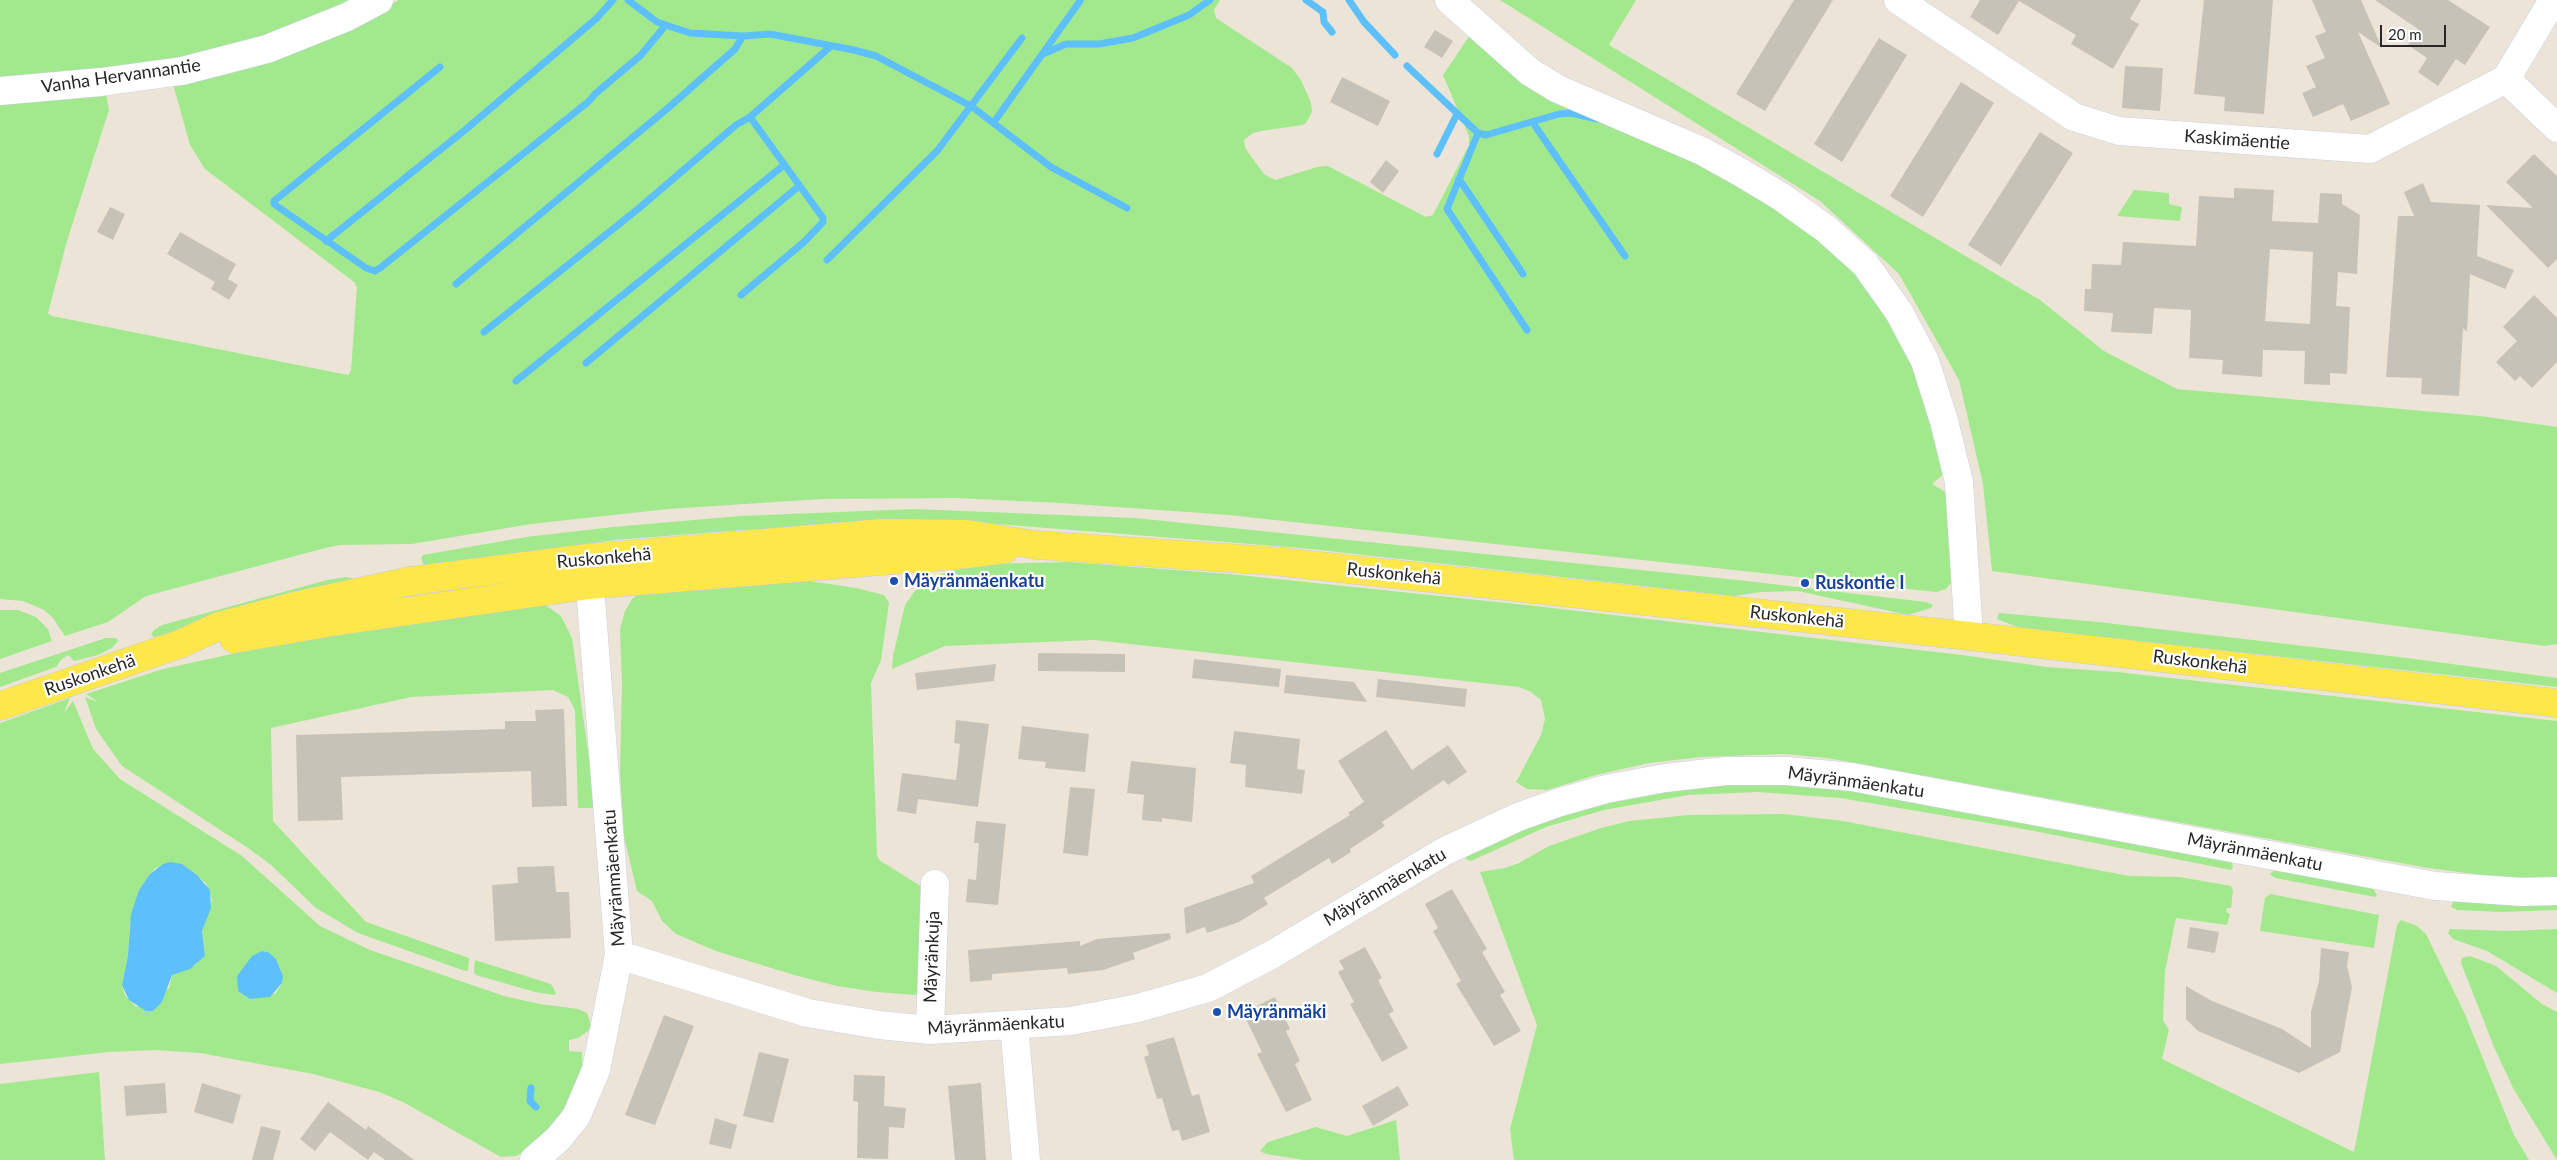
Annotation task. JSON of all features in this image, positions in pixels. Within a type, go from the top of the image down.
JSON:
[{"type":"main road","name":"Ruskonkehä","points":[[0,706],[180,644],[219,626],[295,606],[410,581],[588,558],[883,533],[967,534],[1036,544],[1273,561],[1970,636],[2557,702]]},
{"type":"main road","name":"Ruskonkehä","points":[[180,644],[233,639],[332,622],[589,585],[967,554],[1036,544]]},
{"type":"street","name":"Vanha Hervannantie","points":[[0,91],[101,82],[182,71],[267,49],[347,17],[379,0]]},
{"type":"street","points":[[1449,0],[1530,72],[1558,88],[1702,151],[1740,172],[1780,196],[1826,228],[1865,264],[1899,312],[1925,361],[1944,421],[1959,482],[1970,636]]},
{"type":"street","name":"Kaskimäentie","points":[[1898,0],[2074,117],[2118,131],[2370,149],[2506,79]]},
{"type":"street","points":[[2553,0],[2506,79],[2557,128]]},
{"type":"street","name":"Mäyränmäenkatu","points":[[588,558],[619,955],[808,1014],[930,1030],[1071,1021],[1138,1008],[1208,988],[1273,954],[1445,851],[1518,817],[1557,802],[1606,790],[1665,778],[1726,771],[1787,771],[1852,777],[2435,886],[2522,892],[2557,891]]},
{"type":"street","name":"Mäyränkuja","points":[[930,1030],[935,884]]},
{"type":"street","points":[[534,1160],[558,1139],[576,1117],[596,1070],[619,955]]},
{"type":"street","points":[[1014,1025],[1026,1160]]},
{"type":"green space","points":[[0,0],[353,0],[286,31],[196,57],[0,80]]},
{"type":"green space","points":[[399,0],[1220,0],[1214,10],[1216,18],[1292,68],[1301,80],[1311,103],[1312,112],[1306,123],[1253,133],[1244,140],[1245,148],[1264,174],[1275,180],[1317,167],[1328,166],[1426,217],[1433,215],[1469,145],[1469,136],[1443,75],[1472,32],[1775,206],[1842,255],[1875,295],[1915,368],[1945,473],[1932,484],[1947,493],[1955,578],[1946,589],[1936,592],[1229,515],[957,498],[822,499],[668,509],[531,524],[412,544],[340,545],[146,596],[108,622],[65,636],[53,618],[44,610],[23,601],[0,599],[0,104],[106,94],[109,110],[67,241],[48,313],[52,316],[348,375],[351,371],[357,287],[354,282],[205,169],[190,145],[173,84],[362,21]]},
{"type":"green space","points":[[1500,0],[1636,0],[1609,45],[2040,300],[2104,351],[2177,389],[2480,416],[2557,427],[2557,644],[2545,646],[1992,571],[1983,484],[1959,380],[1899,274],[1820,201]]},
{"type":"green space","points":[[2134,190],[2169,193],[2169,204],[2182,207],[2180,221],[2117,216]]},
{"type":"green space","points":[[914,509],[1135,518],[1738,580],[1926,602],[1933,605],[1931,608],[1908,615],[1798,591],[1761,592],[1734,596],[1301,548],[983,523],[914,523],[742,530],[615,540],[424,566],[421,558],[423,555],[526,537],[613,527],[740,516]]},
{"type":"green space","points":[[1068,562],[1229,574],[1526,605],[1962,655],[2047,667],[2117,672],[2557,721],[2557,877],[2498,877],[2428,868],[1827,758],[1785,754],[1701,757],[1649,763],[1596,775],[1547,790],[1527,789],[1516,782],[1541,735],[1545,719],[1541,700],[1531,692],[1519,687],[1094,640],[945,646],[892,669],[893,656],[905,605],[914,592],[931,578],[947,572],[985,564]]},
{"type":"green space","points":[[346,577],[361,580],[173,633],[154,637],[151,635],[154,630],[162,625],[327,580]]},
{"type":"green space","points":[[803,580],[856,588],[884,595],[889,603],[881,660],[871,683],[877,855],[879,860],[922,887],[918,995],[876,992],[837,986],[716,951],[676,934],[662,921],[652,901],[637,891],[624,837],[620,772],[622,684],[620,629],[625,611],[632,599],[642,591]]},
{"type":"green space","points":[[544,604],[561,616],[572,638],[596,808],[578,808],[575,710],[568,697],[553,690],[411,697],[271,728],[273,821],[366,922],[469,958],[468,970],[465,971],[358,933],[316,908],[271,865],[248,848],[122,766],[96,729],[85,697],[98,702],[86,694],[163,669],[318,635]]},
{"type":"green space","points":[[0,610],[18,610],[36,617],[48,629],[52,641],[0,659]]},
{"type":"green space","points":[[1999,613],[2098,622],[2407,658],[2557,678],[2557,687],[2020,628],[1997,619]]},
{"type":"green space","points":[[106,638],[116,638],[118,641],[112,648],[98,655],[74,661],[68,655],[56,667],[0,687],[0,673]]},
{"type":"green space","points":[[70,698],[64,713],[73,701],[93,749],[120,779],[242,856],[320,926],[370,950],[504,996],[540,1004],[578,1009],[587,1013],[591,1025],[588,1031],[578,1038],[569,1040],[569,1051],[582,1052],[582,1073],[563,1112],[549,1129],[524,1152],[516,1156],[501,1157],[403,1102],[379,1092],[313,1074],[200,1053],[155,1050],[109,1052],[0,1064],[0,723]],"holes":[[[182,864],[206,883],[212,900],[202,931],[205,955],[194,966],[172,975],[169,988],[136,1007],[125,995],[122,985],[128,955],[130,924],[139,890],[155,868]],[[265,951],[276,959],[281,971],[282,983],[275,994],[239,973]]]},
{"type":"green space","points":[[1727,782],[1835,786],[2231,860],[2233,867],[2231,870],[2029,830],[1840,798],[1758,792],[1688,795],[1604,810],[1546,827],[1471,861],[1466,859],[1466,856],[1496,838],[1600,801]]},
{"type":"green space","points":[[1784,814],[1843,821],[2129,876],[2180,877],[2231,886],[2233,890],[2231,908],[2227,908],[2226,912],[2230,914],[2227,925],[2176,918],[2165,971],[2163,1020],[2169,1030],[2162,1059],[2354,1152],[2397,925],[2401,920],[2417,926],[2426,934],[2464,1012],[2514,1135],[2529,1160],[1514,1160],[1510,1129],[1537,1025],[1480,872],[1505,868],[1519,863],[1549,846],[1601,828],[1629,821],[1689,815]]},
{"type":"green space","points":[[2276,869],[2371,886],[2377,895],[2375,897],[2275,878],[2270,874]]},
{"type":"green space","points":[[2270,894],[2379,915],[2374,948],[2260,931],[2265,898]]},
{"type":"green space","points":[[2453,902],[2557,903],[2557,910],[2501,912],[2457,910],[2451,907]]},
{"type":"green space","points":[[2450,929],[2510,931],[2557,929],[2557,993],[2487,951],[2453,939],[2448,933]]},
{"type":"green space","points":[[2470,956],[2496,966],[2542,1004],[2557,1012],[2557,1160],[2513,1088],[2494,1047],[2461,963],[2462,958]]},
{"type":"green space","points":[[475,960],[551,984],[556,993],[554,995],[535,992],[476,975],[474,972]]},
{"type":"green space","points":[[99,1072],[105,1160],[0,1160],[0,1084]]},
{"type":"green space","points":[[1396,1120],[1400,1160],[1304,1160],[1266,1154],[1260,1151],[1268,1142],[1316,1127],[1347,1136]]},
{"type":"water","points":[[170,862],[182,864],[197,875],[210,890],[211,908],[202,931],[205,956],[190,969],[172,975],[162,1002],[153,1011],[146,1011],[129,1000],[122,985],[128,955],[131,914],[139,890],[150,874],[163,864]]},
{"type":"water","points":[[262,951],[268,952],[276,959],[283,976],[282,983],[270,997],[250,999],[238,991],[237,976],[252,956]]},
{"type":"building","points":[[1794,0],[1833,0],[1765,111],[1736,94]]},
{"type":"building","points":[[1980,0],[2141,0],[2130,19],[2139,24],[2113,69],[2071,44],[2076,35],[2019,1],[1998,35],[1970,17]]},
{"type":"building","points":[[2204,0],[2273,0],[2264,114],[2224,111],[2225,97],[2194,94]]},
{"type":"building","points":[[2312,0],[2361,0],[2382,48],[2358,32],[2390,104],[2351,121],[2343,104],[2313,117],[2302,93],[2316,87],[2306,66],[2325,58],[2315,36],[2326,32]]},
{"type":"building","points":[[2375,0],[2448,0],[2490,27],[2465,65],[2456,59],[2438,86],[2418,72],[2427,58],[2408,45],[2418,29]]},
{"type":"building","points":[[1435,30],[1453,41],[1442,58],[1424,47]]},
{"type":"building","points":[[1879,38],[1907,55],[1842,162],[1814,144]]},
{"type":"building","points":[[2125,66],[2163,68],[2160,111],[2122,108]]},
{"type":"building","points":[[1342,77],[1390,101],[1378,126],[1330,102]]},
{"type":"building","points":[[1961,82],[1994,103],[1923,217],[1890,196]]},
{"type":"building","points":[[2040,132],[2073,153],[2001,266],[1968,245]]},
{"type":"building","points":[[2534,154],[2557,176],[2557,259],[2548,268],[2486,205],[2533,208],[2506,182]]},
{"type":"building","points":[[1386,160],[1399,171],[1383,193],[1370,182]]},
{"type":"building","points":[[2423,183],[2431,202],[2480,205],[2477,256],[2514,270],[2505,289],[2470,274],[2467,332],[2463,328],[2459,396],[2421,394],[2422,378],[2386,377],[2398,216],[2414,216],[2404,192]]},
{"type":"building","points":[[2234,188],[2274,190],[2272,221],[2318,223],[2320,193],[2342,194],[2342,204],[2360,215],[2357,274],[2338,272],[2336,306],[2350,307],[2347,374],[2330,373],[2330,385],[2304,384],[2305,351],[2263,350],[2262,377],[2222,374],[2223,360],[2189,358],[2191,310],[2154,308],[2152,334],[2111,332],[2113,313],[2084,311],[2085,289],[2091,289],[2092,264],[2121,265],[2123,242],[2196,246],[2199,196],[2234,198]],"holes":[[[2270,249],[2313,252],[2310,324],[2265,321]]]},
{"type":"building","points":[[110,207],[125,214],[113,240],[97,232]]},
{"type":"building","points":[[180,232],[236,264],[228,279],[238,285],[229,300],[211,289],[215,282],[167,254]]},
{"type":"building","points":[[2534,295],[2557,318],[2557,362],[2532,388],[2520,376],[2515,381],[2496,362],[2517,341],[2503,327]]},
{"type":"building","points":[[1038,653],[1125,654],[1125,672],[1038,671]]},
{"type":"building","points":[[1194,659],[1281,669],[1279,687],[1192,678]]},
{"type":"building","points":[[996,664],[994,681],[917,690],[915,673]]},
{"type":"building","points":[[1286,675],[1354,682],[1367,702],[1284,693]]},
{"type":"building","points":[[1378,679],[1467,689],[1465,707],[1376,697]]},
{"type":"building","points":[[564,709],[567,806],[532,807],[531,771],[341,777],[343,820],[298,821],[296,735],[505,729],[505,721],[536,721],[535,710]]},
{"type":"building","points":[[956,720],[989,724],[978,807],[918,799],[916,814],[897,811],[902,773],[956,780],[960,744],[954,743]]},
{"type":"building","points":[[1022,726],[1089,734],[1085,772],[1045,768],[1046,762],[1018,759]]},
{"type":"building","points":[[1386,730],[1412,770],[1448,745],[1467,772],[1448,785],[1444,780],[1382,822],[1385,826],[1350,849],[1351,852],[1332,864],[1329,858],[1264,898],[1268,904],[1239,922],[1207,933],[1205,927],[1186,934],[1184,908],[1254,883],[1251,876],[1350,815],[1348,813],[1364,802],[1338,761]]},
{"type":"building","points":[[1234,731],[1300,739],[1297,769],[1305,770],[1302,794],[1245,787],[1246,765],[1230,763]]},
{"type":"building","points":[[1131,761],[1196,768],[1192,822],[1162,818],[1162,822],[1142,820],[1144,795],[1127,793]]},
{"type":"building","points":[[1070,787],[1095,789],[1088,856],[1063,853]]},
{"type":"building","points":[[976,821],[1006,824],[998,905],[966,902],[968,879],[976,880],[979,843],[974,843]]},
{"type":"building","points":[[554,866],[556,892],[569,892],[571,938],[495,941],[492,885],[518,883],[517,867]]},
{"type":"building","points":[[1452,889],[1487,949],[1482,952],[1505,992],[1500,995],[1521,1031],[1494,1046],[1456,984],[1461,981],[1433,931],[1438,928],[1425,904]]},
{"type":"building","points":[[2190,927],[2219,932],[2215,953],[2187,948]]},
{"type":"building","points":[[1170,933],[1171,939],[1133,953],[1135,959],[1103,970],[1068,974],[1067,968],[992,974],[992,980],[970,982],[968,950],[1080,941],[1080,946],[1097,939]]},
{"type":"building","points":[[1365,947],[1382,978],[1378,980],[1394,1011],[1389,1014],[1408,1048],[1382,1062],[1350,1004],[1354,1002],[1338,972],[1344,969],[1339,961]]},
{"type":"building","points":[[2321,948],[2349,952],[2347,966],[2352,987],[2340,1052],[2299,1073],[2198,1031],[2186,1019],[2186,986],[2212,1001],[2282,1029],[2311,1048],[2311,1012],[2319,981]]},
{"type":"building","points":[[1275,997],[1290,1029],[1286,1031],[1300,1061],[1295,1064],[1312,1100],[1286,1112],[1257,1054],[1262,1052],[1243,1013]]},
{"type":"building","points":[[664,1015],[694,1026],[655,1125],[625,1115]]},
{"type":"building","points":[[1174,1037],[1192,1096],[1199,1094],[1210,1132],[1182,1141],[1179,1130],[1172,1131],[1162,1098],[1157,1099],[1144,1057],[1149,1055],[1146,1045]]},
{"type":"building","points":[[759,1052],[789,1059],[773,1123],[743,1116]]},
{"type":"building","points":[[854,1075],[885,1076],[884,1106],[906,1108],[904,1128],[889,1127],[888,1159],[857,1158],[858,1102],[853,1101]]},
{"type":"building","points":[[165,1083],[167,1113],[126,1116],[124,1086]]},
{"type":"building","points":[[202,1083],[241,1095],[233,1124],[194,1112]]},
{"type":"building","points":[[981,1083],[986,1160],[955,1160],[948,1086]]},
{"type":"building","points":[[1398,1086],[1409,1105],[1373,1126],[1362,1106]]},
{"type":"building","points":[[328,1102],[366,1130],[368,1126],[414,1160],[385,1160],[374,1152],[368,1160],[330,1132],[315,1151],[300,1139]]},
{"type":"building","points":[[715,1118],[737,1125],[731,1149],[709,1144]]},
{"type":"building","points":[[261,1126],[281,1131],[273,1160],[252,1160]]},
{"type":"waterway","points":[[326,241],[465,130],[597,18],[613,0]]},
{"type":"waterway","points":[[628,0],[657,22],[690,33],[743,36],[770,34],[876,56],[971,106],[1051,167],[1127,208]]},
{"type":"waterway","points":[[1043,54],[1066,44],[1099,44],[1133,38],[1189,15],[1210,0]]},
{"type":"waterway","points":[[1306,0],[1323,12],[1324,22],[1332,32]]},
{"type":"waterway","points":[[1349,0],[1364,22],[1395,55]]},
{"type":"waterway","points":[[994,122],[1080,1]]},
{"type":"waterway","points":[[440,67],[274,201],[274,204],[366,268],[375,271],[588,102],[641,55],[665,26]]},
{"type":"waterway","points":[[456,284],[668,108],[735,49],[743,36]]},
{"type":"waterway","points":[[827,260],[937,151],[1022,38]]},
{"type":"waterway","points":[[741,295],[804,242],[823,222],[823,218],[750,117],[830,47]]},
{"type":"waterway","points":[[1407,66],[1478,133],[1447,209],[1527,330]]},
{"type":"waterway","points":[[1478,133],[1486,135],[1559,114],[1571,113],[1597,119]]},
{"type":"waterway","points":[[1437,154],[1457,114]]},
{"type":"waterway","points":[[484,332],[638,209],[736,125],[750,117]]},
{"type":"waterway","points":[[1533,123],[1625,256]]},
{"type":"waterway","points":[[516,381],[784,165]]},
{"type":"waterway","points":[[1459,179],[1523,274]]},
{"type":"waterway","points":[[586,363],[799,186]]},
{"type":"waterway","points":[[531,1088],[530,1101],[536,1107]]},
{"type":"place","name":"Mäyränmäenkatu","points":[[894,581]]},
{"type":"place","name":"Ruskontie I","points":[[1805,583]]},
{"type":"place","name":"Mäyränmäki","points":[[1217,1012]]}]
